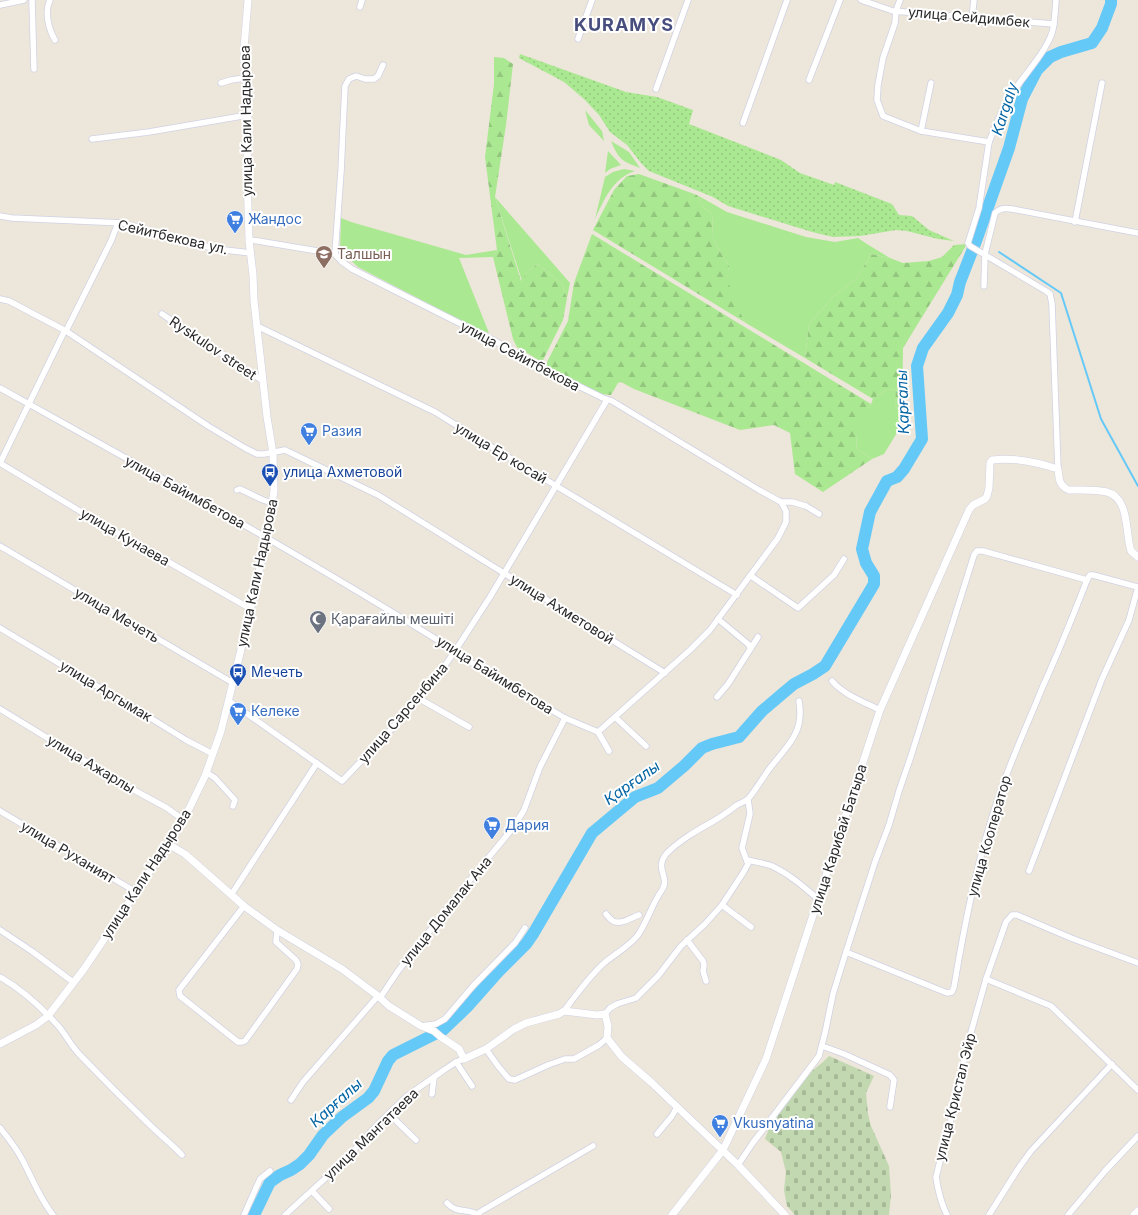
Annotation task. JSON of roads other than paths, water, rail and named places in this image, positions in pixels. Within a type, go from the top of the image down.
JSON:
[{"type":"street","points":[[0,5],[10,1],[24,0]]},
{"type":"street","points":[[32,0],[34,69]]},
{"type":"street","points":[[50,0],[48,5],[48,21],[50,30],[55,40]]},
{"type":"street","name":"улица Кали Надырова","points":[[0,1044],[36,1025],[48,1016],[74,982],[136,892],[189,809],[206,772],[221,731],[251,609],[274,490],[273,453],[263,382],[249,240],[247,176],[248,115],[244,48],[248,0]]},
{"type":"street","points":[[360,7],[362,0]]},
{"type":"street","points":[[578,39],[592,0]]},
{"type":"street","points":[[656,89],[688,0]]},
{"type":"street","points":[[743,123],[787,0]]},
{"type":"street","points":[[809,80],[840,0]]},
{"type":"street","name":"улица Сейдимбек","points":[[861,0],[896,12],[1054,24]]},
{"type":"street","points":[[900,0],[896,12],[895,23],[883,58],[877,100],[882,116],[921,131],[989,142]]},
{"type":"street","points":[[972,18],[974,0]]},
{"type":"street","points":[[1056,0],[1054,24],[1046,45],[1011,96],[994,128],[989,142],[979,208],[968,243],[970,246],[1050,294],[1052,304],[1059,481],[1062,486],[1069,490],[1102,491],[1108,492],[1115,496],[1123,507],[1131,552],[1138,557]]},
{"type":"street","points":[[249,240],[335,254],[341,171],[344,86],[349,79],[356,76],[365,79],[374,79],[378,76],[383,65]]},
{"type":"street","points":[[221,83],[246,78]]},
{"type":"street","points":[[921,131],[931,82]]},
{"type":"street","points":[[1075,222],[1102,83]]},
{"type":"street","points":[[92,139],[149,132],[248,115]]},
{"type":"street","points":[[984,286],[985,254],[995,213],[999,210],[1005,208],[1012,209],[1138,233]]},
{"type":"street","name":"Сейитбекова ул.","points":[[0,216],[12,218],[123,223],[216,249],[251,253]]},
{"type":"street","points":[[0,463],[111,241],[118,223]]},
{"type":"street","name":"улица Сейитбекова","points":[[335,254],[341,262],[352,270],[495,341],[542,368],[607,400],[612,401],[781,502]]},
{"type":"street","name":"улица Ахметовой","points":[[0,299],[9,301],[66,331],[208,426],[256,454],[273,453],[285,450],[378,495],[665,673]]},
{"type":"street","name":"Ryskulov street","points":[[162,314],[263,382]]},
{"type":"street","name":"улица Ер косай","points":[[258,326],[435,412],[737,595]]},
{"type":"street","name":"улица Байимбетова","points":[[0,388],[266,537],[381,604],[455,651],[460,656],[565,718],[598,732]]},
{"type":"street","name":"улица Сарсенбина","points":[[229,700],[342,781],[388,733],[455,651],[490,597],[607,400]]},
{"type":"street","name":"улица Карибай Батыра","points":[[672,1215],[723,1150],[766,1059],[880,710],[969,510],[973,505],[985,499],[987,496],[989,488],[990,463],[992,460],[1002,459],[1039,463],[1058,469]]},
{"type":"street","name":"улица Кунаева","points":[[0,463],[88,516],[251,609]]},
{"type":"street","points":[[237,490],[240,489],[272,503]]},
{"type":"street","points":[[609,752],[598,732],[665,673],[710,630],[778,538],[786,522],[786,511],[781,502],[792,502],[806,506],[819,514]]},
{"type":"street","name":"улица Мечеть","points":[[0,546],[233,683]]},
{"type":"street","points":[[738,1165],[752,1144],[819,1056],[833,994],[846,952],[875,862],[889,825],[974,555],[977,551],[983,551],[1087,580],[1093,575],[1138,588],[1129,620],[1102,679],[1029,871]]},
{"type":"street","points":[[750,576],[798,608],[834,575],[844,559]]},
{"type":"street","name":"улица Кооператор","points":[[846,952],[947,992],[952,992],[965,924],[980,862],[1000,792],[1087,580]]},
{"type":"street","points":[[718,619],[751,648]]},
{"type":"street","name":"улица Аргымак","points":[[0,628],[186,740],[212,754]]},
{"type":"street","points":[[717,697],[728,684],[758,638]]},
{"type":"street","points":[[832,681],[836,686],[852,697],[880,710]]},
{"type":"street","points":[[418,698],[469,727]]},
{"type":"street","points":[[564,1011],[588,980],[604,964],[637,937],[664,886],[665,881],[661,864],[667,854],[692,833],[748,799],[795,737],[800,719],[799,701]]},
{"type":"street","name":"улица Ажарлы","points":[[0,709],[121,783],[167,808],[182,819]]},
{"type":"street","name":"улица Домалак Ана","points":[[291,1100],[303,1082],[379,997],[465,886],[513,828],[524,810],[540,767],[565,718]]},
{"type":"street","points":[[614,718],[646,746]]},
{"type":"street","points":[[231,895],[317,763]]},
{"type":"street","points":[[206,772],[215,778],[235,800],[233,806]]},
{"type":"street","points":[[564,1011],[597,1015],[605,1014],[610,1008],[617,1004],[636,998],[658,976],[681,946],[705,924],[722,905],[748,864],[742,848],[750,814],[748,799]]},
{"type":"street","name":"улица Руханият","points":[[0,811],[136,892]]},
{"type":"street","points":[[168,844],[185,854],[244,906],[288,938],[313,951],[342,970],[389,1006],[421,1026],[434,1032],[459,1049],[464,1059]]},
{"type":"street","points":[[747,860],[771,866],[804,886],[818,899]]},
{"type":"street","points":[[722,905],[751,927]]},
{"type":"street","points":[[244,906],[179,990],[180,996],[238,1042],[245,1041],[297,969],[298,964],[296,960],[276,942],[277,930]]},
{"type":"street","points":[[606,914],[618,923],[631,918],[637,913],[645,921]]},
{"type":"street","name":"улица Кристал Эйр","points":[[947,1215],[937,1189],[936,1177],[966,1050],[986,979],[1006,922],[1012,915],[1017,915],[1071,938],[1138,963]]},
{"type":"street","points":[[421,1026],[436,1024],[445,1019],[473,986],[515,943],[525,928]]},
{"type":"street","points":[[0,930],[74,982]]},
{"type":"street","points":[[687,940],[703,961],[703,971],[706,981]]},
{"type":"street","points":[[0,977],[9,982],[48,1016],[79,1054],[182,1155]]},
{"type":"street","points":[[986,979],[1051,1006],[1138,1090]]},
{"type":"street","name":"улица Мангатаева","points":[[285,1215],[342,1163],[366,1136],[408,1096],[434,1076],[456,1062],[486,1049],[514,1029],[526,1023],[559,1014],[564,1011]]},
{"type":"street","points":[[605,1014],[608,1026],[607,1038],[622,1057],[723,1150],[785,1215]]},
{"type":"street","points":[[486,1049],[509,1079],[515,1080],[548,1065],[565,1059],[574,1059],[599,1045],[607,1038]]},
{"type":"street","points":[[822,1046],[844,1054],[890,1075],[894,1080],[890,1107]]},
{"type":"street","points":[[456,1062],[472,1086]]},
{"type":"street","points":[[990,1215],[1018,1169],[1031,1151],[1112,1064]]},
{"type":"street","points":[[432,1094],[434,1076]]},
{"type":"street","points":[[657,1134],[672,1116],[677,1107]]},
{"type":"street","points":[[389,1114],[416,1140]]},
{"type":"street","points":[[0,1128],[12,1142],[36,1189],[53,1215]]},
{"type":"street","points":[[1068,1215],[1105,1171],[1138,1136]]},
{"type":"street","points":[[447,1203],[455,1209],[461,1211],[473,1211],[478,1215],[480,1212],[593,1146]]},
{"type":"street","points":[[244,1215],[260,1179],[270,1171]]},
{"type":"street","points":[[312,1191],[329,1209]]},
{"type":"street","points":[[1134,1215],[1138,1211]]},
{"type":"waterway","name":"Қарғалы","points":[[254,1215],[270,1182],[300,1164],[309,1155],[323,1135],[342,1117],[368,1098],[374,1091],[388,1061],[393,1055],[443,1030],[467,1007],[498,972],[526,944],[592,833],[635,797],[658,788],[684,766],[702,748],[739,737],[762,711],[794,684],[825,666],[874,584],[874,576],[866,563],[862,549],[870,512],[887,481],[897,477],[904,469],[922,439],[917,366],[923,348],[948,313],[957,295],[960,282],[1009,148],[1022,99],[1037,70],[1050,57],[1061,52],[1092,43],[1102,28],[1111,4],[1111,0]]},
{"type":"waterway","points":[[999,252],[1061,293],[1101,419],[1138,486]]},
{"type":"place","name":"Жандос","points":[[235,234]]},
{"type":"place","name":"Талшын","points":[[324,269]]},
{"type":"place","name":"Разия","points":[[309,446]]},
{"type":"place","name":"улица Ахметовой","points":[[270,487]]},
{"type":"place","name":"Қарағайлы мешіті","points":[[318,634]]},
{"type":"place","name":"Мечеть","points":[[238,687]]},
{"type":"place","name":"Келеке","points":[[238,726]]},
{"type":"place","name":"Дария","points":[[492,840]]},
{"type":"place","name":"Vkusnyatina","points":[[720,1138]]},
{"type":"district","name":"KURAMYS","points":[[624,25]]},
{"type":"water label","name":"Kargaly","points":[[1005,109]]}]
